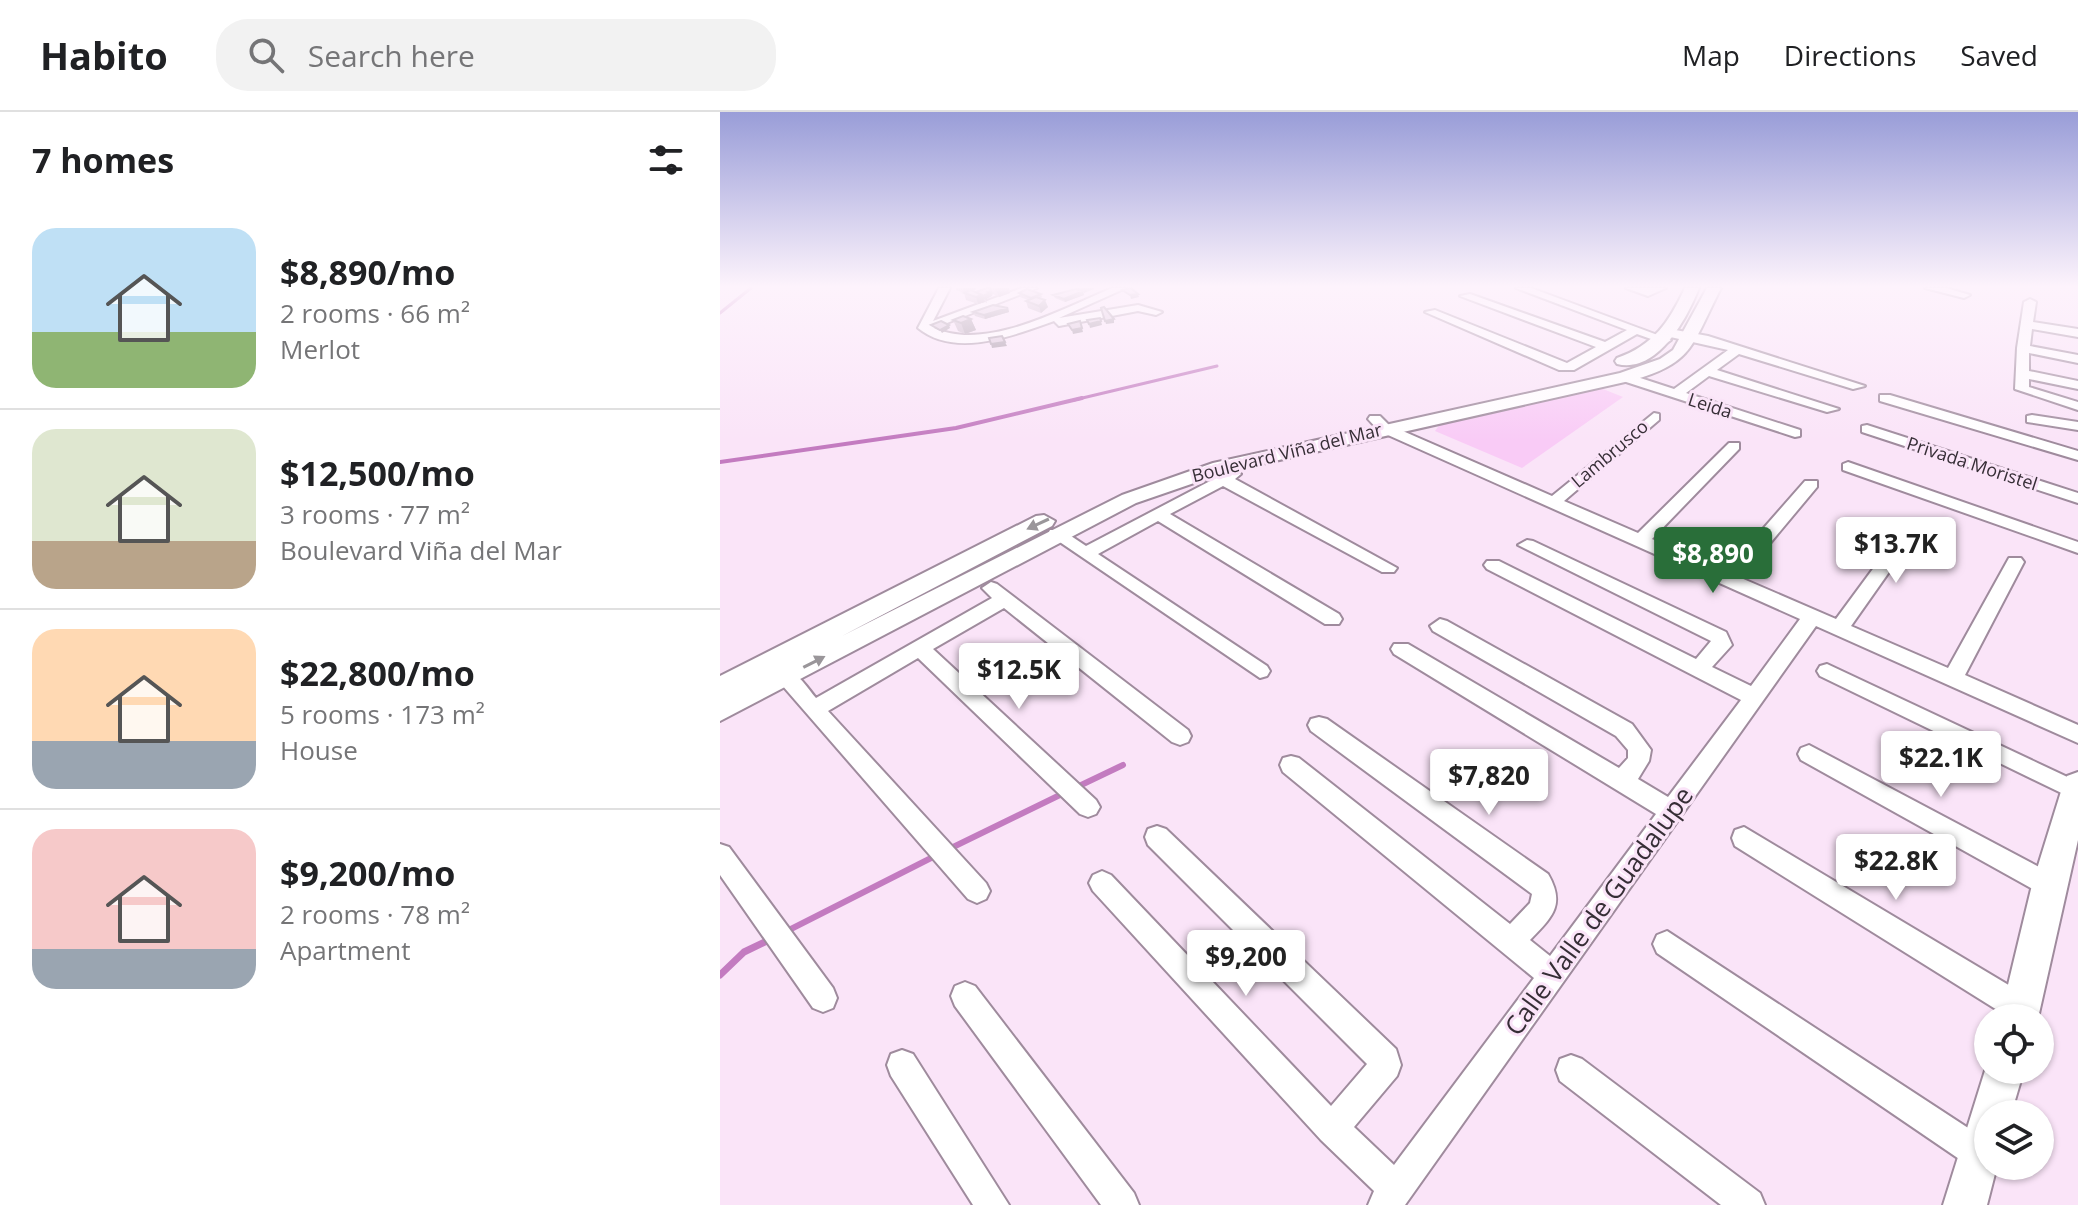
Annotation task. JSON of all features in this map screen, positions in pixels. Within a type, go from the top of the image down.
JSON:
[{"type":"street","points":[[1495,339],[1559,366],[1577,366],[1621,339]]},
{"type":"street","points":[[1586,339],[1608,347]]},
{"type":"street","name":"Boulevard Viña del Mar","points":[[720,688],[854,631],[1129,499],[1220,467],[1642,356],[1670,339]]},
{"type":"street","name":"Boulevard Viña del Mar","points":[[720,710],[785,677],[854,631],[1012,536],[1116,487],[1189,460],[1625,377],[1666,363],[1680,353],[1676,339]]},
{"type":"street","points":[[1690,339],[1738,349],[1858,386]]},
{"type":"street","points":[[2024,339],[2022,389],[2078,406]]},
{"type":"street","points":[[2023,348],[2078,359]]},
{"type":"street","points":[[1675,394],[1738,349]]},
{"type":"street","points":[[1707,371],[1832,409]]},
{"type":"street","points":[[2023,374],[2078,385]]},
{"type":"street","name":"Leida","points":[[1625,377],[1795,433]]},
{"type":"street","points":[[1885,398],[2078,456]]},
{"type":"street","name":"Lambrusco","points":[[1560,496],[1654,417]]},
{"type":"street","points":[[2032,419],[2078,426]]},
{"type":"street","points":[[1380,424],[1560,496],[1643,540],[2078,734]]},
{"type":"street","name":"Privada Moristel","points":[[1867,429],[2078,498]]},
{"type":"street","points":[[1643,540],[1649,530],[1734,446]]},
{"type":"street","points":[[1848,467],[2078,548]]},
{"type":"street","points":[[1085,554],[1230,476],[1388,568]]},
{"type":"street","points":[[1731,579],[1737,567],[1811,484]]},
{"type":"street","points":[[1158,514],[1332,619]]},
{"type":"street","points":[[1840,628],[1912,528]]},
{"type":"street","points":[[1056,534],[1260,671]]},
{"type":"street","points":[[1527,545],[1719,637],[1722,645],[1698,669]]},
{"type":"street","points":[[1953,678],[2015,562]]},
{"type":"street","points":[[1493,565],[1754,697]]},
{"type":"street","points":[[814,709],[919,648],[998,593],[1180,736]]},
{"type":"street","name":"Calle Valle de Guadalupe","points":[[1390,1197],[1813,616]]},
{"type":"street","points":[[1440,626],[1624,730],[1639,744],[1641,753],[1636,767],[1621,781]]},
{"type":"street","points":[[919,648],[1088,807]]},
{"type":"street","points":[[1401,649],[1671,811]]},
{"type":"street","points":[[1827,671],[2077,788],[2049,885],[2023,1004]]},
{"type":"street","points":[[785,677],[977,891]]},
{"type":"street","points":[[1319,725],[1539,882],[1545,893],[1542,909],[1512,941]]},
{"type":"street","points":[[1809,754],[2049,885]]},
{"type":"street","points":[[1291,765],[1552,975]]},
{"type":"street","points":[[1157,837],[1385,1060],[1386,1065],[1332,1129]]},
{"type":"street","points":[[1744,838],[2005,1004]]},
{"type":"street","points":[[720,855],[823,998]]},
{"type":"street","points":[[1102,883],[1332,1129],[1390,1197]]},
{"type":"street","points":[[1667,944],[1974,1133]]},
{"type":"street","points":[[965,996],[1122,1205]]},
{"type":"street","points":[[902,1065],[992,1205]]},
{"type":"street","points":[[1571,1070],[1748,1205]]},
{"type":"street","points":[[1965,1205],[1974,1172]]},
{"type":"shaded area","points":[[1598,387],[1623,397],[1522,468],[1435,431],[1441,423]]},
{"type":"building","points":[[989,339],[1004,339],[1005,342],[991,344]]},
{"type":"waterway","points":[[1074,400],[1217,366]]},
{"type":"waterway","points":[[720,462],[956,428],[1082,398]]},
{"type":"waterway","points":[[1077,787],[1123,765]]},
{"type":"waterway","points":[[947,850],[1064,793]]},
{"type":"waterway","points":[[787,931],[935,856]]},
{"type":"waterway","points":[[720,975],[744,952],[771,939]]}]
